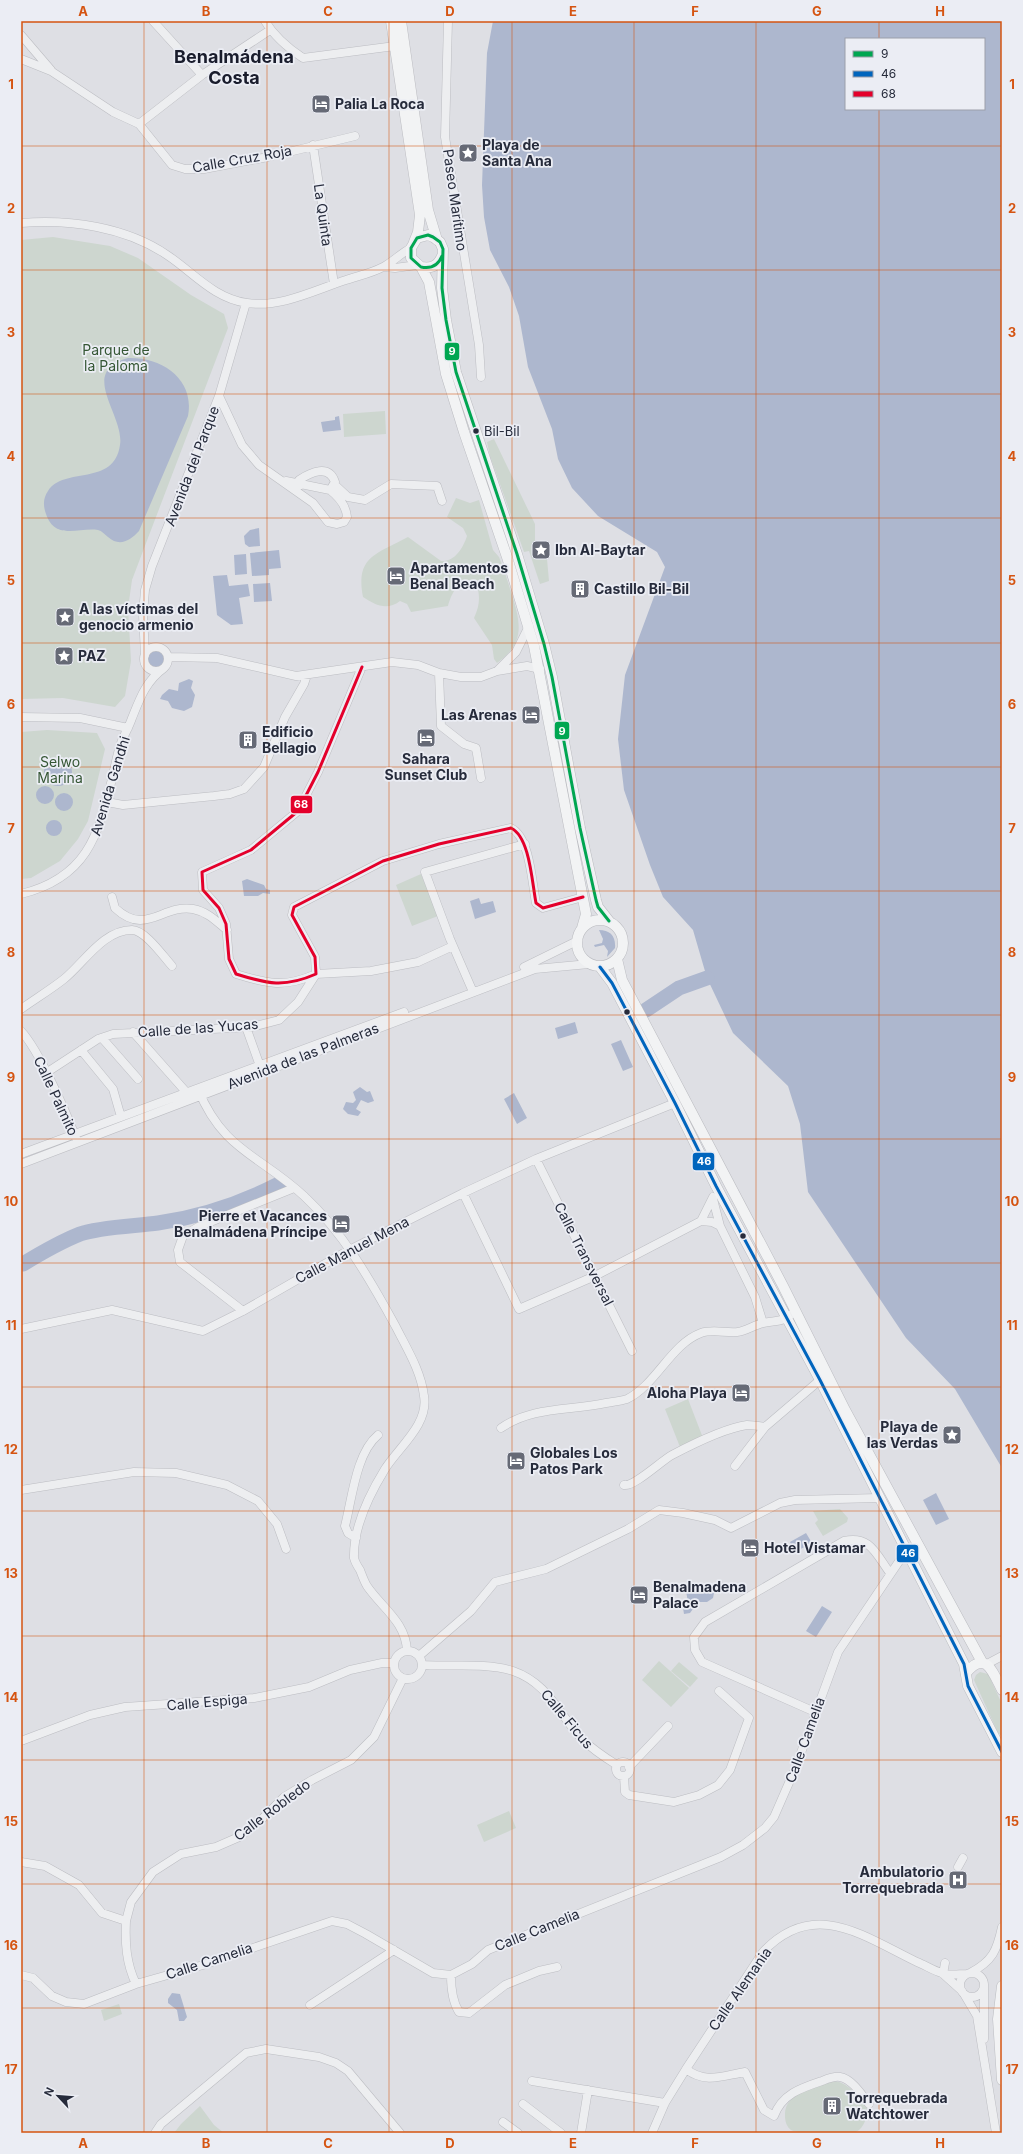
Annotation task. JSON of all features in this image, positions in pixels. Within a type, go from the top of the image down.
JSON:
[{"type":"main road","points":[[391,21],[420,216],[418,232],[410,247],[412,258],[429,282],[446,374],[529,626],[540,669],[586,914],[577,941],[580,955],[589,964],[606,966],[617,959],[622,953],[623,938],[616,925],[609,921],[598,908],[580,828],[552,677],[544,644],[517,554],[456,372],[446,320],[442,288],[443,249],[437,240],[428,210],[401,21]]},
{"type":"main road","points":[[410,247],[417,238],[428,236],[437,240]]},
{"type":"main road","points":[[419,266],[431,267],[440,261],[442,256]]},
{"type":"main road","points":[[582,928],[594,920],[609,921]]},
{"type":"main road","points":[[617,959],[622,980],[783,1286],[849,1416],[984,1663],[1002,1690]]},
{"type":"main road","points":[[600,966],[612,983],[675,1103],[716,1186],[820,1380],[964,1664],[968,1686],[1001,1747]]},
{"type":"main road","points":[[966,1673],[974,1665],[984,1663]]},
{"type":"main road","points":[[1002,1986],[998,2019],[1002,2080]]},
{"type":"street","points":[[153,21],[202,75]]},
{"type":"street","points":[[265,21],[270,30],[290,49],[303,58],[395,46]]},
{"type":"street","name":"Paseo Marítimo","points":[[448,21],[445,137],[479,345],[481,377]]},
{"type":"street","points":[[139,124],[202,75],[270,30]]},
{"type":"street","points":[[21,34],[51,71]]},
{"type":"street","name":"Calle Cruz Roja","points":[[21,59],[51,71],[113,112],[139,124],[159,152],[172,165],[184,169],[212,168],[268,157],[355,136]]},
{"type":"street","name":"La Quinta","points":[[313,145],[334,284]]},
{"type":"street","points":[[21,224],[72,223],[110,231],[140,241],[167,255],[204,285],[231,299],[246,303],[269,304],[291,299],[384,267],[410,247]]},
{"type":"street","points":[[384,267],[395,268],[419,266]]},
{"type":"street","name":"Avenida del Parque","points":[[145,654],[145,590],[152,566],[219,396],[246,303]]},
{"type":"street","points":[[219,396],[242,445],[259,465],[312,503],[328,522],[337,524],[344,522],[347,517],[346,510],[332,488],[334,477],[329,472],[321,470],[307,474],[300,480],[301,485]]},
{"type":"street","points":[[280,480],[301,485],[332,488],[348,497],[364,500],[391,484],[437,486],[442,501]]},
{"type":"street","points":[[497,671],[516,652],[529,626]]},
{"type":"street","name":"Avenida del Parque","points":[[144,629],[153,647]]},
{"type":"street","points":[[153,647],[161,647],[169,657],[164,668],[152,670],[146,666],[145,654],[153,647]]},
{"type":"street","points":[[169,657],[218,658],[296,676],[392,662],[418,665],[439,673],[461,677],[481,677],[497,671],[527,666],[540,669]]},
{"type":"street","name":"Avenida Gandhi","points":[[144,690],[146,666]]},
{"type":"street","points":[[362,667],[318,772],[298,811],[251,850],[202,872],[203,890],[219,908],[227,930],[229,959],[236,974],[257,981],[284,984],[297,983],[316,974],[370,971],[418,962],[452,942]]},
{"type":"street","name":"Avenida Gandhi","points":[[21,894],[36,891],[64,877],[78,862],[97,834],[107,802],[121,744],[144,690],[152,677],[164,668]]},
{"type":"street","points":[[439,673],[441,726],[464,744],[476,748],[481,778]]},
{"type":"street","points":[[107,802],[123,805],[230,794],[244,789],[264,767],[272,745],[304,684],[307,675]]},
{"type":"street","points":[[21,717],[80,718],[128,728]]},
{"type":"street","points":[[316,974],[315,957],[292,915],[294,907],[383,861],[439,844],[512,828],[518,831],[525,844],[536,903],[542,908],[583,897]]},
{"type":"street","points":[[472,989],[425,872],[525,844]]},
{"type":"street","points":[[112,897],[115,908],[130,918],[149,920],[170,911],[192,909],[210,916],[227,930]]},
{"type":"street","points":[[21,1009],[64,979],[103,941],[118,933],[132,930],[144,935],[172,966]]},
{"type":"street","name":"Avenida de las Palmeras","points":[[21,1154],[76,1138],[472,989],[532,964],[577,941]]},
{"type":"street","name":"Avenida de las Palmeras","points":[[21,1164],[121,1117],[187,1093],[200,1092],[260,1066],[472,989],[535,969],[589,964]]},
{"type":"street","name":"Calle de las Yucas","points":[[46,1073],[81,1050],[102,1038],[113,1034],[246,1027],[279,1020],[298,1002],[316,974]]},
{"type":"street","points":[[246,1027],[260,1066]]},
{"type":"street","name":"Calle Palmito","points":[[21,1031],[29,1039],[76,1138]]},
{"type":"street","points":[[133,1032],[187,1093]]},
{"type":"street","points":[[102,1038],[138,1078]]},
{"type":"street","points":[[81,1050],[113,1089],[121,1117]]},
{"type":"street","points":[[200,1092],[213,1119],[232,1143],[294,1188],[315,1207],[349,1250],[379,1296],[414,1361],[425,1398],[424,1415],[386,1469],[368,1502],[357,1530],[354,1560],[367,1586],[390,1611],[407,1638],[407,1651]]},
{"type":"street","name":"Calle Manuel Mena","points":[[21,1329],[112,1310],[203,1331],[243,1311],[349,1250],[463,1193],[536,1159],[675,1103]]},
{"type":"street","name":"Calle Transversal","points":[[536,1159],[632,1351]]},
{"type":"street","points":[[701,1221],[713,1199],[716,1186]]},
{"type":"street","points":[[243,1311],[180,1262],[178,1250],[183,1236],[198,1227],[294,1188]]},
{"type":"street","points":[[463,1193],[519,1309],[595,1276],[701,1221],[712,1222],[720,1226]]},
{"type":"street","points":[[713,1199],[720,1226],[755,1297],[763,1323]]},
{"type":"street","points":[[501,1428],[511,1421],[544,1410],[599,1405],[626,1399],[644,1386],[687,1341],[696,1335],[710,1331],[737,1332],[763,1323],[775,1323],[787,1319],[795,1311]]},
{"type":"street","points":[[736,1466],[765,1427],[820,1380]]},
{"type":"street","points":[[624,1485],[628,1486],[636,1482],[651,1468],[672,1455],[716,1435],[747,1425],[765,1427]]},
{"type":"street","points":[[356,1538],[348,1533],[345,1526],[363,1455],[371,1440],[378,1435]]},
{"type":"street","points":[[21,1490],[134,1472],[176,1473],[228,1485],[258,1501],[277,1524],[286,1548]]},
{"type":"street","points":[[419,1656],[471,1611],[495,1582],[546,1570],[628,1529],[660,1510],[684,1513],[715,1520],[731,1528],[780,1503],[795,1500],[879,1498]]},
{"type":"street","points":[[814,1712],[702,1662],[695,1650],[694,1637],[705,1622],[844,1541],[856,1538],[867,1542],[890,1573]]},
{"type":"street","name":"Calle Camelia","points":[[21,1975],[33,1978],[52,1996],[66,2002],[84,2004],[136,1984],[203,1964],[332,1921],[347,1924],[433,1973],[451,1975],[472,1964],[488,1950],[686,1871],[743,1845],[765,1828],[774,1817],[795,1768],[814,1712],[838,1652],[906,1551]]},
{"type":"street","points":[[407,1651],[415,1653],[419,1656],[422,1665],[418,1675],[409,1679],[403,1678],[397,1673],[394,1663],[398,1656],[407,1651]]},
{"type":"street","points":[[984,1663],[1002,1656]]},
{"type":"street","name":"Calle Espiga","points":[[21,1741],[90,1715],[125,1708],[254,1698],[309,1688],[350,1670],[382,1663],[394,1663]]},
{"type":"street","name":"Calle Ficus","points":[[422,1665],[483,1666],[512,1671],[534,1680],[555,1702],[580,1737],[595,1752],[617,1765]]},
{"type":"street","name":"Calle Robledo","points":[[136,1984],[129,1968],[125,1943],[126,1921],[131,1902],[153,1872],[181,1854],[216,1847],[239,1837],[259,1822],[284,1798],[312,1780],[351,1760],[374,1738],[403,1678]]},
{"type":"street","points":[[668,1726],[630,1767],[628,1773],[624,1776],[625,1792],[629,1795],[674,1802],[699,1795],[718,1785],[730,1770],[749,1718],[719,1691]]},
{"type":"street","name":"Calle Ficus","points":[[617,1765],[625,1762],[630,1767]]},
{"type":"street","name":"Calle Ficus","points":[[617,1765],[617,1772],[624,1776]]},
{"type":"street","points":[[958,1867],[963,1858]]},
{"type":"street","points":[[21,1862],[45,1866],[65,1877],[79,1885],[102,1912],[126,1921]]},
{"type":"street","name":"Calle Alemania","points":[[652,2133],[665,2103],[686,2069],[764,1952],[776,1939],[792,1929],[809,1925],[827,1924],[846,1928],[943,1974],[968,1974]]},
{"type":"street","points":[[996,2133],[977,2016],[963,1992],[961,1980],[990,1959],[997,1950],[1002,1926]]},
{"type":"street","points":[[310,2006],[394,1950]]},
{"type":"street","points":[[944,1963],[943,1974],[963,1992],[971,1997],[978,1995],[984,1984]]},
{"type":"street","points":[[451,1975],[451,1988],[457,2008],[459,2012],[469,2013],[505,1985],[539,1971],[557,1967]]},
{"type":"street","points":[[968,1974],[978,1974],[984,1984],[983,2060]]},
{"type":"street","points":[[155,2133],[161,2124],[246,2053],[266,2049],[319,2057],[336,2063],[348,2071],[400,2133]]},
{"type":"street","points":[[686,2069],[694,2075],[706,2078],[745,2072],[764,2110],[774,2116],[778,2106],[790,2094],[800,2088],[834,2077],[840,2077],[849,2082],[869,2104]]},
{"type":"street","points":[[532,2081],[665,2103]]},
{"type":"street","points":[[582,2133],[588,2090]]},
{"type":"street","points":[[523,2104],[561,2133]]},
{"type":"street","points":[[503,2122],[518,2133]]},
{"type":"green space","name":"Parque de la Paloma","points":[[53,237],[110,246],[138,258],[191,295],[224,314],[228,328],[132,580],[128,608],[131,661],[125,696],[115,707],[63,698],[21,699],[21,240]]},
{"type":"green space","points":[[385,411],[386,434],[344,437],[343,414]]},
{"type":"green space","points":[[494,439],[535,524],[535,542],[539,553],[547,559],[549,581],[540,584],[529,551],[524,552],[490,456],[487,442]]},
{"type":"green space","points":[[456,498],[470,503],[479,500],[493,550],[501,562],[515,605],[519,624],[516,640],[506,656],[497,663],[494,659],[492,645],[474,618],[479,601],[477,585],[471,583],[461,584],[454,591],[448,606],[411,612],[407,604],[400,601],[390,606],[381,606],[363,597],[361,583],[362,573],[366,564],[378,553],[408,537],[441,561],[446,561],[458,553],[467,536],[463,528],[447,517]]},
{"type":"green space","name":"Selwo Marina","points":[[47,730],[97,733],[105,749],[88,821],[78,839],[60,861],[31,878],[21,879],[21,732]]},
{"type":"green space","points":[[421,874],[438,916],[412,926],[396,885]]},
{"type":"green space","points":[[688,1399],[703,1438],[680,1447],[665,1409]]},
{"type":"green space","points":[[840,1509],[848,1518],[847,1522],[823,1536],[815,1523],[818,1520],[813,1511]]},
{"type":"green space","points":[[659,1661],[689,1688],[671,1707],[642,1680]]},
{"type":"green space","points":[[679,1662],[698,1678],[690,1687],[671,1671]]},
{"type":"green space","points":[[980,1672],[988,1674],[1002,1704],[1002,1736],[998,1733],[974,1680],[976,1675]]},
{"type":"green space","points":[[509,1811],[516,1828],[484,1842],[477,1825]]},
{"type":"green space","points":[[119,2004],[122,2014],[104,2021],[101,2010]]},
{"type":"green space","points":[[833,2081],[848,2087],[867,2108],[866,2118],[862,2127],[856,2132],[834,2134],[803,2133],[791,2130],[786,2124],[785,2120],[786,2108],[789,2101],[809,2088]]},
{"type":"green space","points":[[200,2106],[214,2125],[224,2133],[174,2133],[181,2124]]},
{"type":"water","points":[[493,21],[1002,21],[1002,1468],[955,1389],[906,1338],[808,1192],[800,1124],[788,1086],[733,1033],[707,978],[693,930],[663,897],[650,865],[624,790],[618,739],[625,675],[665,567],[657,552],[598,516],[572,488],[558,459],[552,429],[528,367],[519,316],[509,287],[490,250],[484,217],[482,185],[487,53]]},
{"type":"water","points":[[128,358],[153,361],[164,366],[173,373],[181,381],[186,391],[189,403],[188,416],[136,535],[124,542],[116,542],[98,530],[61,530],[50,522],[46,514],[44,508],[45,496],[55,484],[65,479],[99,471],[108,466],[116,458],[120,445],[120,433],[104,384],[106,373],[113,365]]},
{"type":"water","points":[[339,416],[341,430],[323,432],[321,422],[335,420],[335,417]]},
{"type":"water","points":[[259,528],[260,546],[249,547],[245,544],[244,536],[250,530]]},
{"type":"water","points":[[279,550],[281,568],[269,569],[269,575],[252,576],[250,553]]},
{"type":"water","points":[[246,554],[247,574],[235,575],[234,555]]},
{"type":"water","points":[[227,575],[229,586],[248,584],[250,596],[239,598],[243,624],[231,625],[217,615],[213,576]]},
{"type":"water","points":[[270,583],[272,601],[254,602],[253,584]]},
{"type":"water","points":[[157,648],[164,651],[167,658],[164,665],[157,668],[150,665],[147,658],[150,651]]},
{"type":"water","points":[[189,679],[193,681],[191,688],[195,695],[192,707],[184,711],[172,708],[168,701],[160,699],[169,689],[178,691],[179,683]]},
{"type":"water","points":[[58,758],[68,762],[72,772],[68,782],[58,786],[48,782],[44,772],[48,762]]},
{"type":"water","points":[[45,786],[51,789],[54,795],[51,801],[45,804],[39,801],[36,795],[39,789]]},
{"type":"water","points":[[64,793],[70,796],[73,802],[70,808],[64,811],[58,808],[55,802],[58,796]]},
{"type":"water","points":[[51,820],[57,820],[62,825],[60,834],[57,836],[51,836],[46,831],[46,825]]},
{"type":"water","points":[[247,879],[264,885],[266,889],[270,890],[270,894],[263,893],[258,896],[244,896],[242,881]]},
{"type":"water","points":[[479,898],[481,904],[493,901],[496,912],[475,919],[470,901]]},
{"type":"water","points":[[599,930],[612,934],[614,940],[615,948],[607,957],[608,951],[604,945],[595,947],[594,945],[602,943],[603,939]]},
{"type":"water","points":[[575,1022],[578,1033],[558,1039],[555,1028]]},
{"type":"water","points":[[621,1040],[633,1067],[623,1071],[611,1044]]},
{"type":"water","points":[[360,1087],[367,1092],[370,1091],[374,1101],[368,1103],[361,1100],[356,1109],[361,1112],[358,1116],[348,1114],[343,1109],[346,1102],[353,1103],[356,1100],[353,1092]]},
{"type":"water","points":[[514,1093],[527,1118],[517,1124],[504,1099]]},
{"type":"water","points":[[936,1493],[949,1519],[936,1525],[923,1500]]},
{"type":"water","points":[[806,1533],[812,1543],[795,1552],[790,1542]]},
{"type":"water","points":[[705,1587],[712,1589],[714,1593],[713,1598],[707,1602],[698,1602],[690,1613],[684,1614],[683,1608],[688,1602],[686,1591],[691,1588],[697,1593]]},
{"type":"water","points":[[822,1606],[832,1612],[816,1637],[806,1631]]},
{"type":"water","points":[[172,1993],[180,1994],[187,2017],[184,2021],[179,2021],[177,2010],[168,2003],[168,1999]]},
{"type":"waterway","points":[[646,1010],[679,988],[707,978]]},
{"type":"waterway","points":[[23,1264],[80,1234],[118,1227],[158,1223],[205,1213],[236,1203],[279,1184]]},
{"type":"transit line","name":"9","points":[[442,256],[434,266],[428,268],[421,267],[411,258],[411,248],[417,238],[428,235],[440,242],[443,249],[442,288],[446,320],[456,372],[517,554],[544,644],[552,677],[580,828],[596,900],[598,907],[609,921]]},
{"type":"transit line","name":"68","points":[[362,667],[318,772],[298,811],[251,850],[202,872],[203,890],[219,908],[226,924],[229,959],[236,974],[276,983],[294,981],[316,974],[315,957],[292,915],[294,907],[383,861],[439,844],[511,828],[517,833],[526,850],[536,903],[543,908],[583,897]]},
{"type":"transit line","name":"46","points":[[600,967],[612,983],[675,1103],[716,1186],[820,1380],[964,1664],[968,1686],[1002,1752]]},
{"type":"place","name":"Palia La Roca","points":[[321,104]]},
{"type":"place","name":"Playa de Santa Ana","points":[[468,153]]},
{"type":"place","name":"Bil-Bil","points":[[476,431]]},
{"type":"place","name":"Ibn Al-Baytar","points":[[541,550]]},
{"type":"place","name":"Apartamentos Benal Beach","points":[[396,576]]},
{"type":"place","name":"Castillo Bil-Bil","points":[[580,589]]},
{"type":"place","name":"A las víctimas del genocio armenio","points":[[65,617]]},
{"type":"place","name":"PAZ","points":[[64,656]]},
{"type":"place","name":"Las Arenas","points":[[531,715]]},
{"type":"place","name":"Sahara Sunset Club","points":[[426,738]]},
{"type":"place","name":"Edificio Bellagio","points":[[248,740]]},
{"type":"place","name":"Pierre et Vacances Benalmádena Príncipe","points":[[341,1224]]},
{"type":"place","name":"Aloha Playa","points":[[741,1393]]},
{"type":"place","name":"Playa de las Verdas","points":[[952,1435]]},
{"type":"place","name":"Globales Los Patos Park","points":[[516,1461]]},
{"type":"place","name":"Hotel Vistamar","points":[[750,1548]]},
{"type":"place","name":"Benalmadena Palace","points":[[639,1595]]},
{"type":"place","name":"Ambulatorio Torrequebrada","points":[[958,1880]]},
{"type":"place","name":"Torrequebrada Watchtower","points":[[832,2106]]},
{"type":"district","name":"Benalmádena Costa","points":[[234,67]]}]
